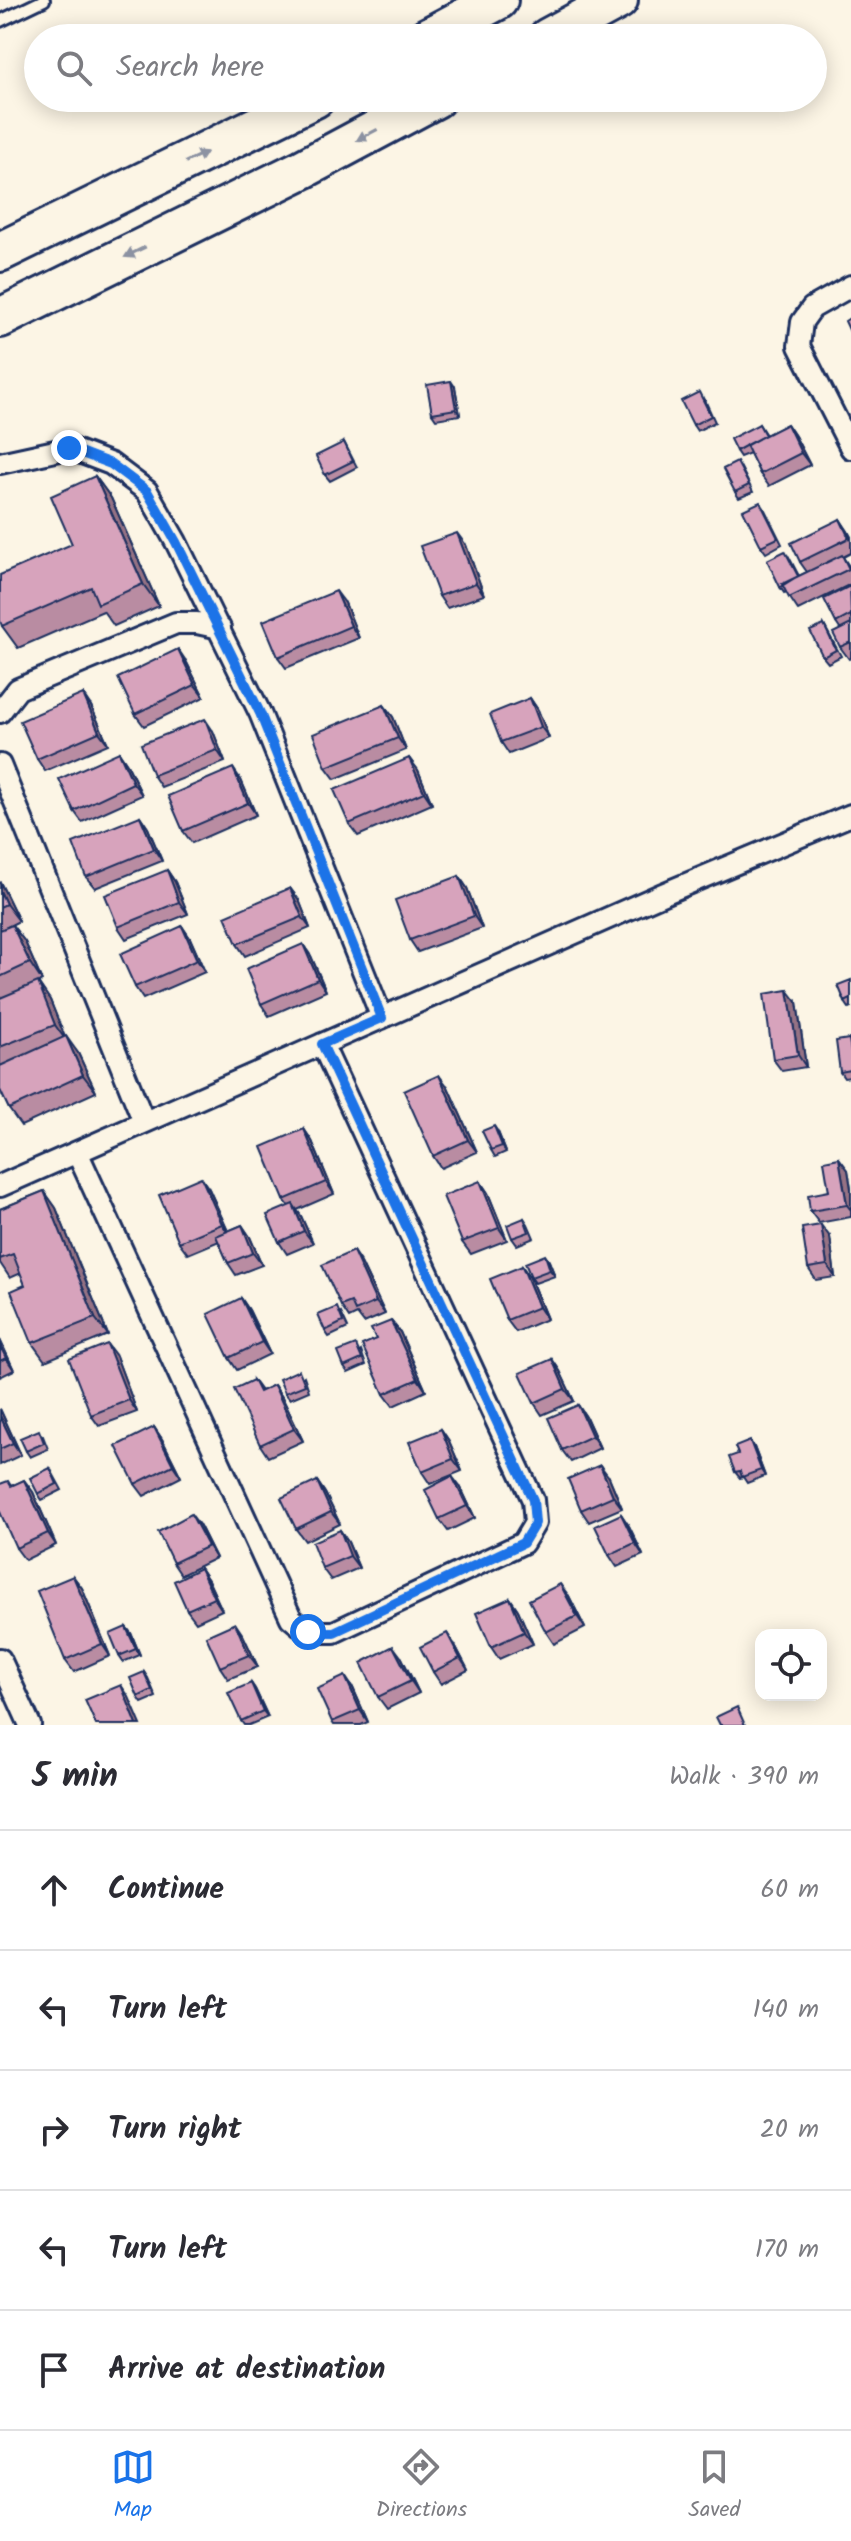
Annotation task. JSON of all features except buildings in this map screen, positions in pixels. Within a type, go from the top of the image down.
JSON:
[{"type":"highway","points":[[453,24],[498,0]]},
{"type":"highway","points":[[574,24],[618,0]]},
{"type":"highway","points":[[0,252],[286,112]]},
{"type":"highway","points":[[0,318],[303,169],[410,112]]},
{"type":"street","points":[[851,286],[812,308],[802,322],[799,346],[851,448]]},
{"type":"street","points":[[0,463],[69,448],[111,464],[147,491],[220,628],[260,713],[382,1018]]},
{"type":"street","points":[[0,712],[18,689],[176,623],[220,628]]},
{"type":"street","points":[[0,765],[144,1122]]},
{"type":"street","points":[[0,1186],[851,815]]},
{"type":"street","points":[[77,1152],[291,1618],[308,1632],[334,1632],[523,1543],[535,1523],[533,1500],[322,1044]]},
{"type":"street","points":[[0,1659],[30,1725]]},
{"type":"lane","points":[[0,21],[44,0]]},
{"type":"route","points":[[69,448],[111,464],[147,491],[220,628],[260,713],[382,1018],[322,1044],[533,1500],[535,1523],[523,1543],[334,1632],[308,1632]]}]
